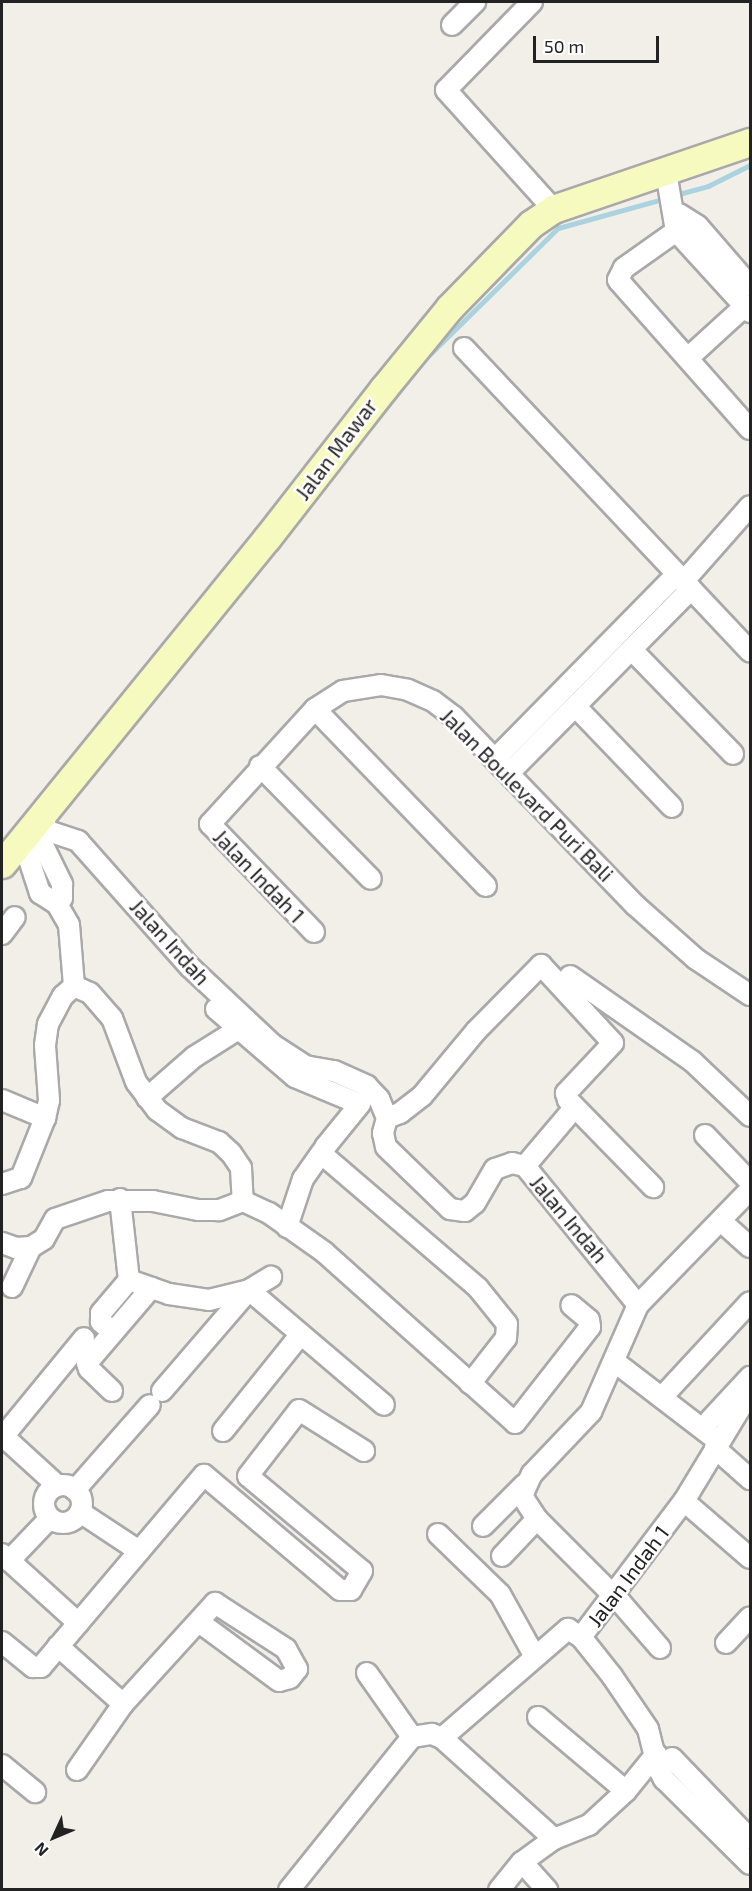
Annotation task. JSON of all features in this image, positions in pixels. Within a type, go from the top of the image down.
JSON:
[{"type":"street","points":[[452,26],[475,2]]},
{"type":"street","points":[[532,2],[446,90],[553,209]]},
{"type":"street","name":"Jalan Mawar","points":[[2,864],[450,308],[531,224],[553,209],[671,193],[750,142]]},
{"type":"street","points":[[671,193],[683,227],[748,309],[688,358]]},
{"type":"street","points":[[750,286],[698,226],[683,227],[624,268],[618,280],[750,429]]},
{"type":"street","points":[[464,348],[683,582],[747,641]]},
{"type":"street","points":[[509,773],[577,708],[632,650],[683,582],[750,506]]},
{"type":"street","points":[[496,758],[683,582]]},
{"type":"street","points":[[632,650],[733,754]]},
{"type":"street","name":"Jalan Boulevard Puri Bali","points":[[212,818],[315,709],[343,691],[381,685],[408,690],[433,701],[496,758],[634,905],[696,959],[750,995]]},
{"type":"street","points":[[577,708],[672,807]]},
{"type":"street","points":[[315,709],[486,886]]},
{"type":"street","points":[[260,766],[371,879]]},
{"type":"street","name":"Jalan Indah 1","points":[[212,818],[212,831],[314,932]]},
{"type":"street","points":[[33,828],[40,893],[57,904],[69,925],[74,986]]},
{"type":"street","name":"Jalan Indah","points":[[33,828],[78,841],[190,967],[273,1045],[305,1066],[334,1071],[361,1082],[379,1099],[387,1118],[383,1133],[386,1147],[450,1209],[457,1212],[475,1203],[495,1169],[512,1163],[525,1166],[638,1305]]},
{"type":"street","points":[[99,884],[106,887],[180,974],[237,1030],[295,1077],[360,1104],[303,1179],[287,1227]]},
{"type":"street","points":[[2,934],[15,917]]},
{"type":"street","points":[[387,1118],[422,1096],[476,1031],[541,965],[613,1043],[566,1093],[575,1107],[653,1187]]},
{"type":"street","points":[[570,976],[692,1061],[749,1113]]},
{"type":"street","points":[[74,986],[90,993],[112,1018],[136,1082],[147,1098],[168,1120],[219,1142],[231,1153],[241,1168],[243,1201]]},
{"type":"street","points":[[2,1184],[21,1178],[45,1118],[49,1100],[45,1045],[48,1024],[63,996],[74,986]]},
{"type":"street","points":[[147,1098],[194,1057],[237,1030]]},
{"type":"street","points":[[2,1100],[45,1118]]},
{"type":"street","points":[[525,1166],[575,1107]]},
{"type":"street","points":[[705,1135],[750,1182]]},
{"type":"street","points":[[322,1152],[447,1260],[502,1314],[506,1338],[470,1384]]},
{"type":"street","points":[[483,1526],[591,1412],[615,1362],[623,1334],[638,1305],[750,1190]]},
{"type":"street","points":[[2,1243],[16,1248],[31,1247],[44,1239],[55,1220],[120,1199],[198,1210],[219,1210],[243,1201]]},
{"type":"street","points":[[113,1332],[101,1323],[101,1313],[129,1280],[120,1199]]},
{"type":"street","points":[[243,1201],[324,1252],[470,1384],[517,1422],[590,1327],[589,1320],[571,1305]]},
{"type":"street","points":[[721,1221],[750,1247]]},
{"type":"street","points":[[12,1287],[31,1247]]},
{"type":"street","points":[[129,1280],[196,1300],[226,1298],[249,1290],[271,1277]]},
{"type":"street","points":[[112,1390],[87,1365],[151,1288]]},
{"type":"street","points":[[249,1290],[384,1405]]},
{"type":"street","points":[[50,1518],[44,1500],[66,1488],[156,1398],[249,1290]]},
{"type":"street","points":[[662,1397],[750,1302]]},
{"type":"street","points":[[223,1431],[301,1334]]},
{"type":"street","points":[[50,1518],[67,1523],[80,1512],[80,1497],[2,1437],[84,1338]]},
{"type":"street","points":[[615,1362],[662,1397],[717,1444],[750,1479]]},
{"type":"street","points":[[710,1420],[750,1377]]},
{"type":"street","name":"Jalan Indah 1","points":[[750,1392],[684,1501],[581,1637],[648,1729],[664,1756],[657,1766],[664,1779],[750,1864]]},
{"type":"street","points":[[230,1498],[299,1410],[364,1451]]},
{"type":"street","points":[[2,1641],[37,1669],[204,1475],[340,1590],[351,1590],[362,1571],[248,1476]]},
{"type":"street","points":[[525,1484],[522,1496],[537,1519],[613,1595],[660,1648]]},
{"type":"street","points":[[684,1501],[750,1558]]},
{"type":"street","points":[[80,1512],[139,1551]]},
{"type":"street","points":[[50,1518],[5,1557],[78,1623]]},
{"type":"street","points":[[502,1556],[537,1519]]},
{"type":"street","points":[[438,1534],[500,1594],[534,1655]]},
{"type":"street","points":[[77,1770],[123,1704],[199,1622],[211,1605],[219,1602],[286,1649],[297,1669],[290,1678],[279,1681],[199,1622]]},
{"type":"street","points":[[726,1643],[750,1617]]},
{"type":"street","points":[[442,1738],[564,1630],[571,1629],[581,1637]]},
{"type":"street","points":[[58,1646],[123,1704]]},
{"type":"street","points":[[367,1673],[412,1737]]},
{"type":"street","points":[[538,1717],[626,1791]]},
{"type":"street","points":[[289,1890],[412,1737],[432,1734],[442,1738],[554,1839]]},
{"type":"street","points":[[499,1890],[522,1862],[554,1839],[581,1831],[664,1756],[750,1839]]},
{"type":"street","points":[[2,1765],[35,1792]]},
{"type":"street","points":[[522,1862],[547,1890]]},
{"type":"waterway","points":[[675,195],[708,186],[750,165]]},
{"type":"waterway","points":[[370,428],[424,360],[558,228],[666,198]]}]
